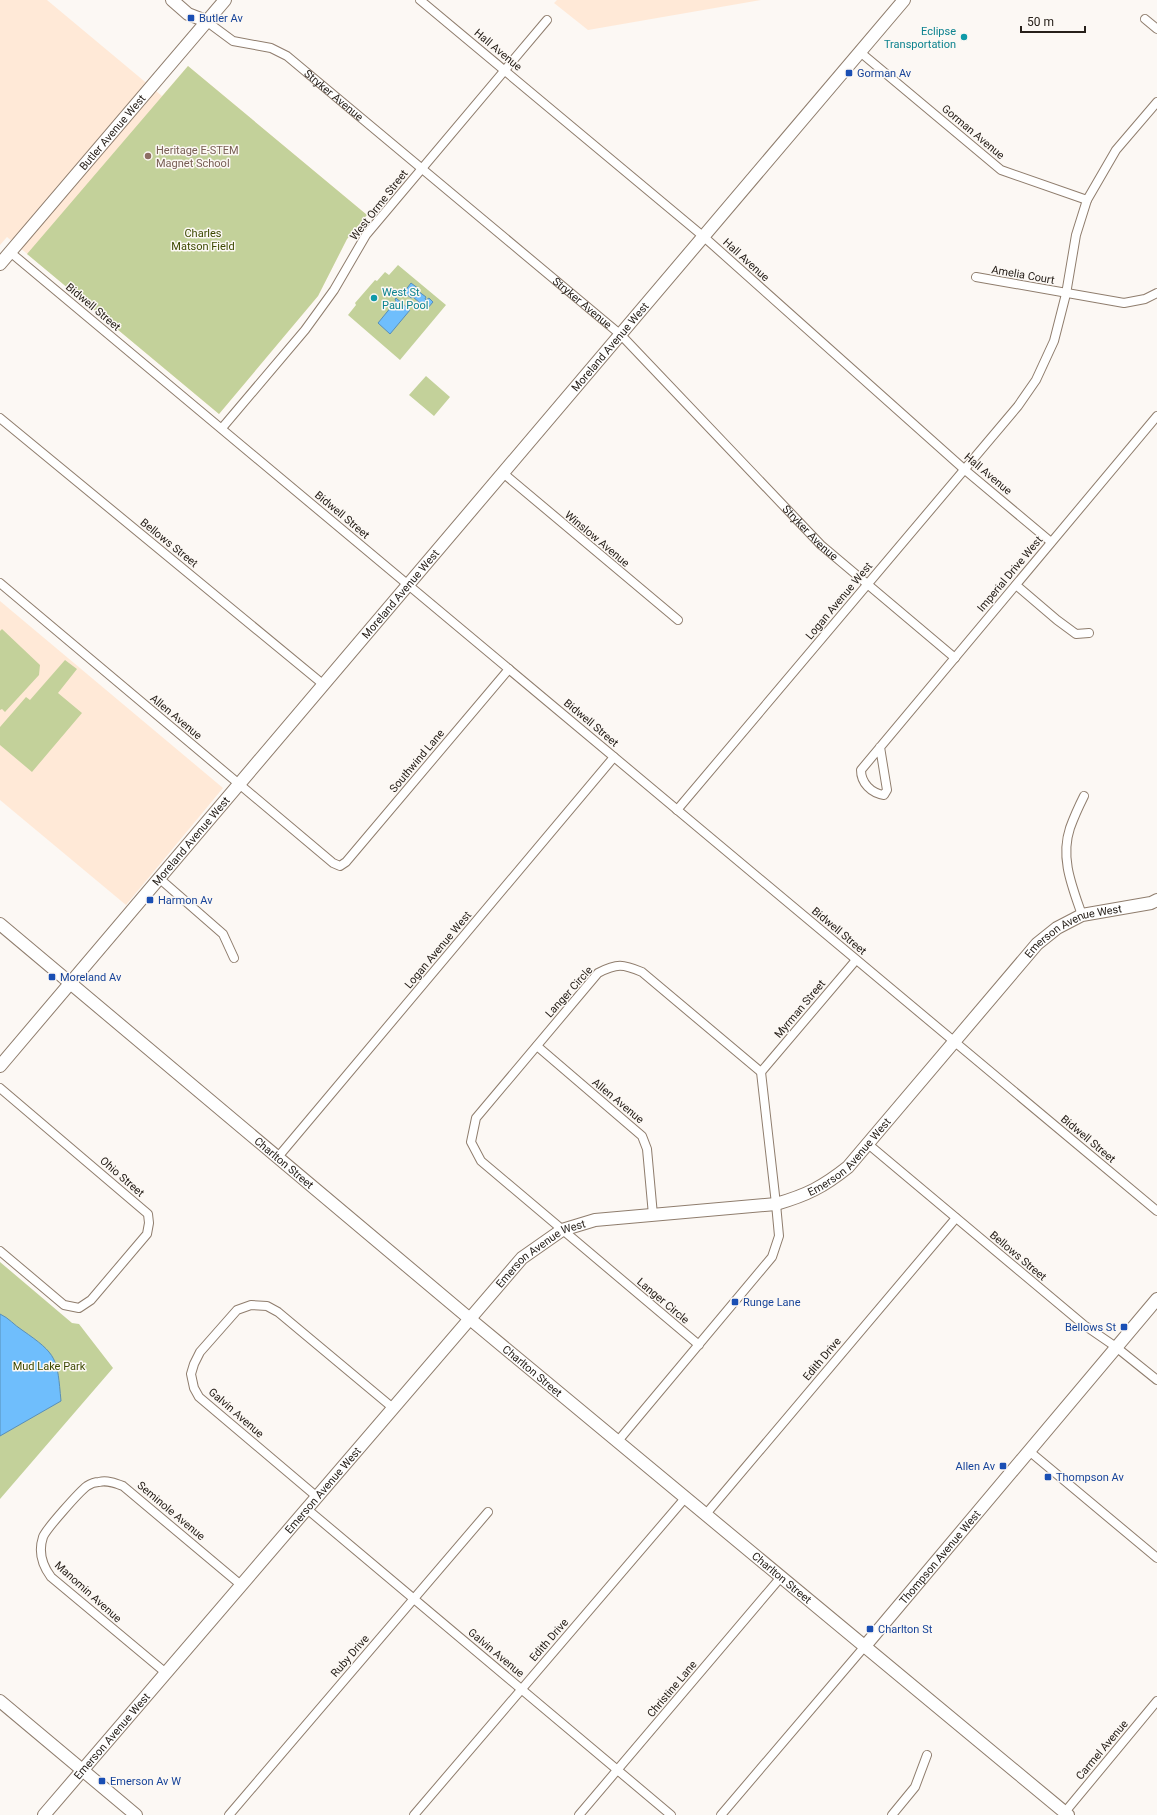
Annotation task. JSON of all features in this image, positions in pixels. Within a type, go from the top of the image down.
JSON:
[{"type":"street","name":"Stryker Avenue","points":[[172,0],[188,14],[206,21],[233,41],[271,48],[287,56],[621,334],[821,545],[955,658]]},
{"type":"street","name":"Butler Avenue West","points":[[0,264],[225,0]]},
{"type":"street","name":"Hall Avenue","points":[[420,0],[704,237],[965,470],[1051,542]]},
{"type":"street","name":"Moreland Avenue West","points":[[0,1066],[904,0]]},
{"type":"street","points":[[1145,19],[1157,29]]},
{"type":"street","name":"West Orme Street","points":[[222,428],[305,330],[334,290],[366,235],[547,20]]},
{"type":"street","name":"Gorman Avenue","points":[[860,52],[1001,170],[1087,200]]},
{"type":"street","name":"Logan Avenue West","points":[[677,810],[965,470],[1018,406],[1036,380],[1054,341],[1066,294],[1076,235],[1087,200],[1116,150],[1157,102]]},
{"type":"street","name":"Bidwell Street","points":[[10,252],[1157,1211]]},
{"type":"street","name":"Amelia Court","points":[[976,277],[1124,303],[1145,299],[1157,293]]},
{"type":"street","name":"Imperial Drive West","points":[[880,746],[887,790],[884,795],[877,794],[865,784],[861,779],[860,770],[880,746],[955,658],[1157,416]]},
{"type":"street","name":"Bellows Street","points":[[0,418],[324,685]]},
{"type":"street","name":"Winslow Avenue","points":[[503,474],[678,620]]},
{"type":"street","name":"Allen Avenue","points":[[0,583],[333,863],[340,866]]},
{"type":"street","points":[[1016,584],[1057,620],[1076,634],[1089,633]]},
{"type":"street","name":"Southwind Lane","points":[[340,866],[346,862],[508,669]]},
{"type":"street","name":"Logan Avenue West","points":[[278,1157],[614,757]]},
{"type":"street","points":[[1082,915],[1069,878],[1065,854],[1070,828],[1084,796]]},
{"type":"street","points":[[160,878],[223,934],[234,958]]},
{"type":"street","name":"Emerson Avenue West","points":[[44,1815],[307,1509],[316,1496],[522,1258],[562,1230],[595,1220],[776,1204],[803,1196],[827,1184],[848,1167],[1037,944],[1057,928],[1082,915],[1151,903],[1157,900]]},
{"type":"street","name":"Charlton Street","points":[[0,924],[470,1319],[865,1646],[1063,1813]]},
{"type":"street","name":"Myrman Street","points":[[761,1072],[856,960]]},
{"type":"street","name":"Langer Circle","points":[[699,1345],[481,1161],[471,1142],[476,1118],[598,973],[611,967],[625,965],[642,972],[761,1072]]},
{"type":"street","name":"Allen Avenue","points":[[537,1046],[642,1136],[647,1149],[653,1215]]},
{"type":"street","points":[[618,1441],[772,1257],[778,1236],[776,1204],[761,1072]]},
{"type":"street","name":"Ohio Street","points":[[0,1088],[148,1214],[149,1223],[147,1234],[91,1300],[80,1308],[64,1305],[0,1251]]},
{"type":"street","name":"Bellows Street","points":[[868,1144],[1084,1325],[1116,1347],[1157,1380]]},
{"type":"street","name":"Edith Drive","points":[[706,1514],[956,1218]]},
{"type":"street","name":"Thompson Avenue West","points":[[721,1815],[1157,1299]]},
{"type":"street","name":"Galvin Avenue","points":[[316,1496],[199,1397],[194,1388],[191,1374],[200,1352],[237,1310],[251,1305],[267,1306],[278,1312],[393,1408]]},
{"type":"street","points":[[1029,1451],[1157,1558]]},
{"type":"street","name":"Seminole Avenue","points":[[79,1493],[88,1485],[99,1481],[112,1482],[123,1486],[241,1585]]},
{"type":"street","name":"Manomin Avenue","points":[[79,1493],[44,1536],[41,1551],[43,1566],[51,1577],[166,1673]]},
{"type":"street","name":"Edith Drive","points":[[414,1815],[686,1498]]},
{"type":"street","name":"Galvin Avenue","points":[[307,1509],[671,1815]]},
{"type":"street","name":"Ruby Drive","points":[[229,1815],[488,1512]]},
{"type":"street","name":"Christine Lane","points":[[579,1815],[781,1577]]},
{"type":"street","points":[[0,1701],[136,1815]]},
{"type":"street","name":"Carmel Avenue","points":[[1063,1813],[1157,1701]]},
{"type":"street","points":[[892,1815],[915,1787],[927,1755]]},
{"type":"shaded area","name":"Charles Matson Field","points":[[0,0],[47,0],[162,96],[188,66],[367,215],[347,239],[318,296],[219,414],[7,237],[0,245]]},
{"type":"shaded area","points":[[557,0],[761,0],[588,30],[554,3]]},
{"type":"shaded area","points":[[0,601],[223,788],[126,905],[0,800]]},
{"type":"green space","name":"Charles Matson Field","points":[[188,66],[367,215],[347,239],[318,296],[219,414],[27,254]]},
{"type":"green space","points":[[398,265],[446,305],[400,360],[348,315],[356,305],[355,303],[375,280],[377,281],[385,272],[389,275]]},
{"type":"green space","points":[[426,376],[450,397],[434,416],[409,395]]},
{"type":"green space","points":[[2,629],[40,665],[39,675],[5,712],[2,709],[0,710],[0,631]]},
{"type":"green space","points":[[65,660],[77,669],[58,693],[82,713],[32,772],[0,745],[0,727],[26,697],[30,700]]},
{"type":"green space","name":"Mud Lake Park","points":[[0,1262],[72,1323],[79,1324],[113,1368],[0,1499]]},
{"type":"water","points":[[411,283],[419,289],[418,291],[426,297],[426,300],[429,298],[433,302],[427,309],[413,297],[411,298],[404,292]]},
{"type":"water","points":[[396,298],[410,310],[390,334],[378,323],[396,301]]},
{"type":"water","points":[[0,1314],[34,1338],[49,1352],[54,1359],[58,1375],[61,1401],[0,1436]]},
{"type":"place","name":"Butler Av","points":[[191,18]]},
{"type":"place","name":"Eclipse Transportation","points":[[964,37]]},
{"type":"place","name":"Gorman Av","points":[[849,73]]},
{"type":"place","name":"Heritage E-STEM Magnet School","points":[[148,156]]},
{"type":"place","name":"West St Paul Pool","points":[[374,298]]},
{"type":"place","name":"Harmon Av","points":[[150,900]]},
{"type":"place","name":"Moreland Av","points":[[52,977]]},
{"type":"place","name":"Runge Lane","points":[[735,1302]]},
{"type":"place","name":"Bellows St","points":[[1124,1327]]},
{"type":"place","name":"Allen Av","points":[[1003,1466]]},
{"type":"place","name":"Thompson Av","points":[[1048,1477]]},
{"type":"place","name":"Charlton St","points":[[870,1629]]},
{"type":"place","name":"Emerson Av W","points":[[102,1781]]}]
